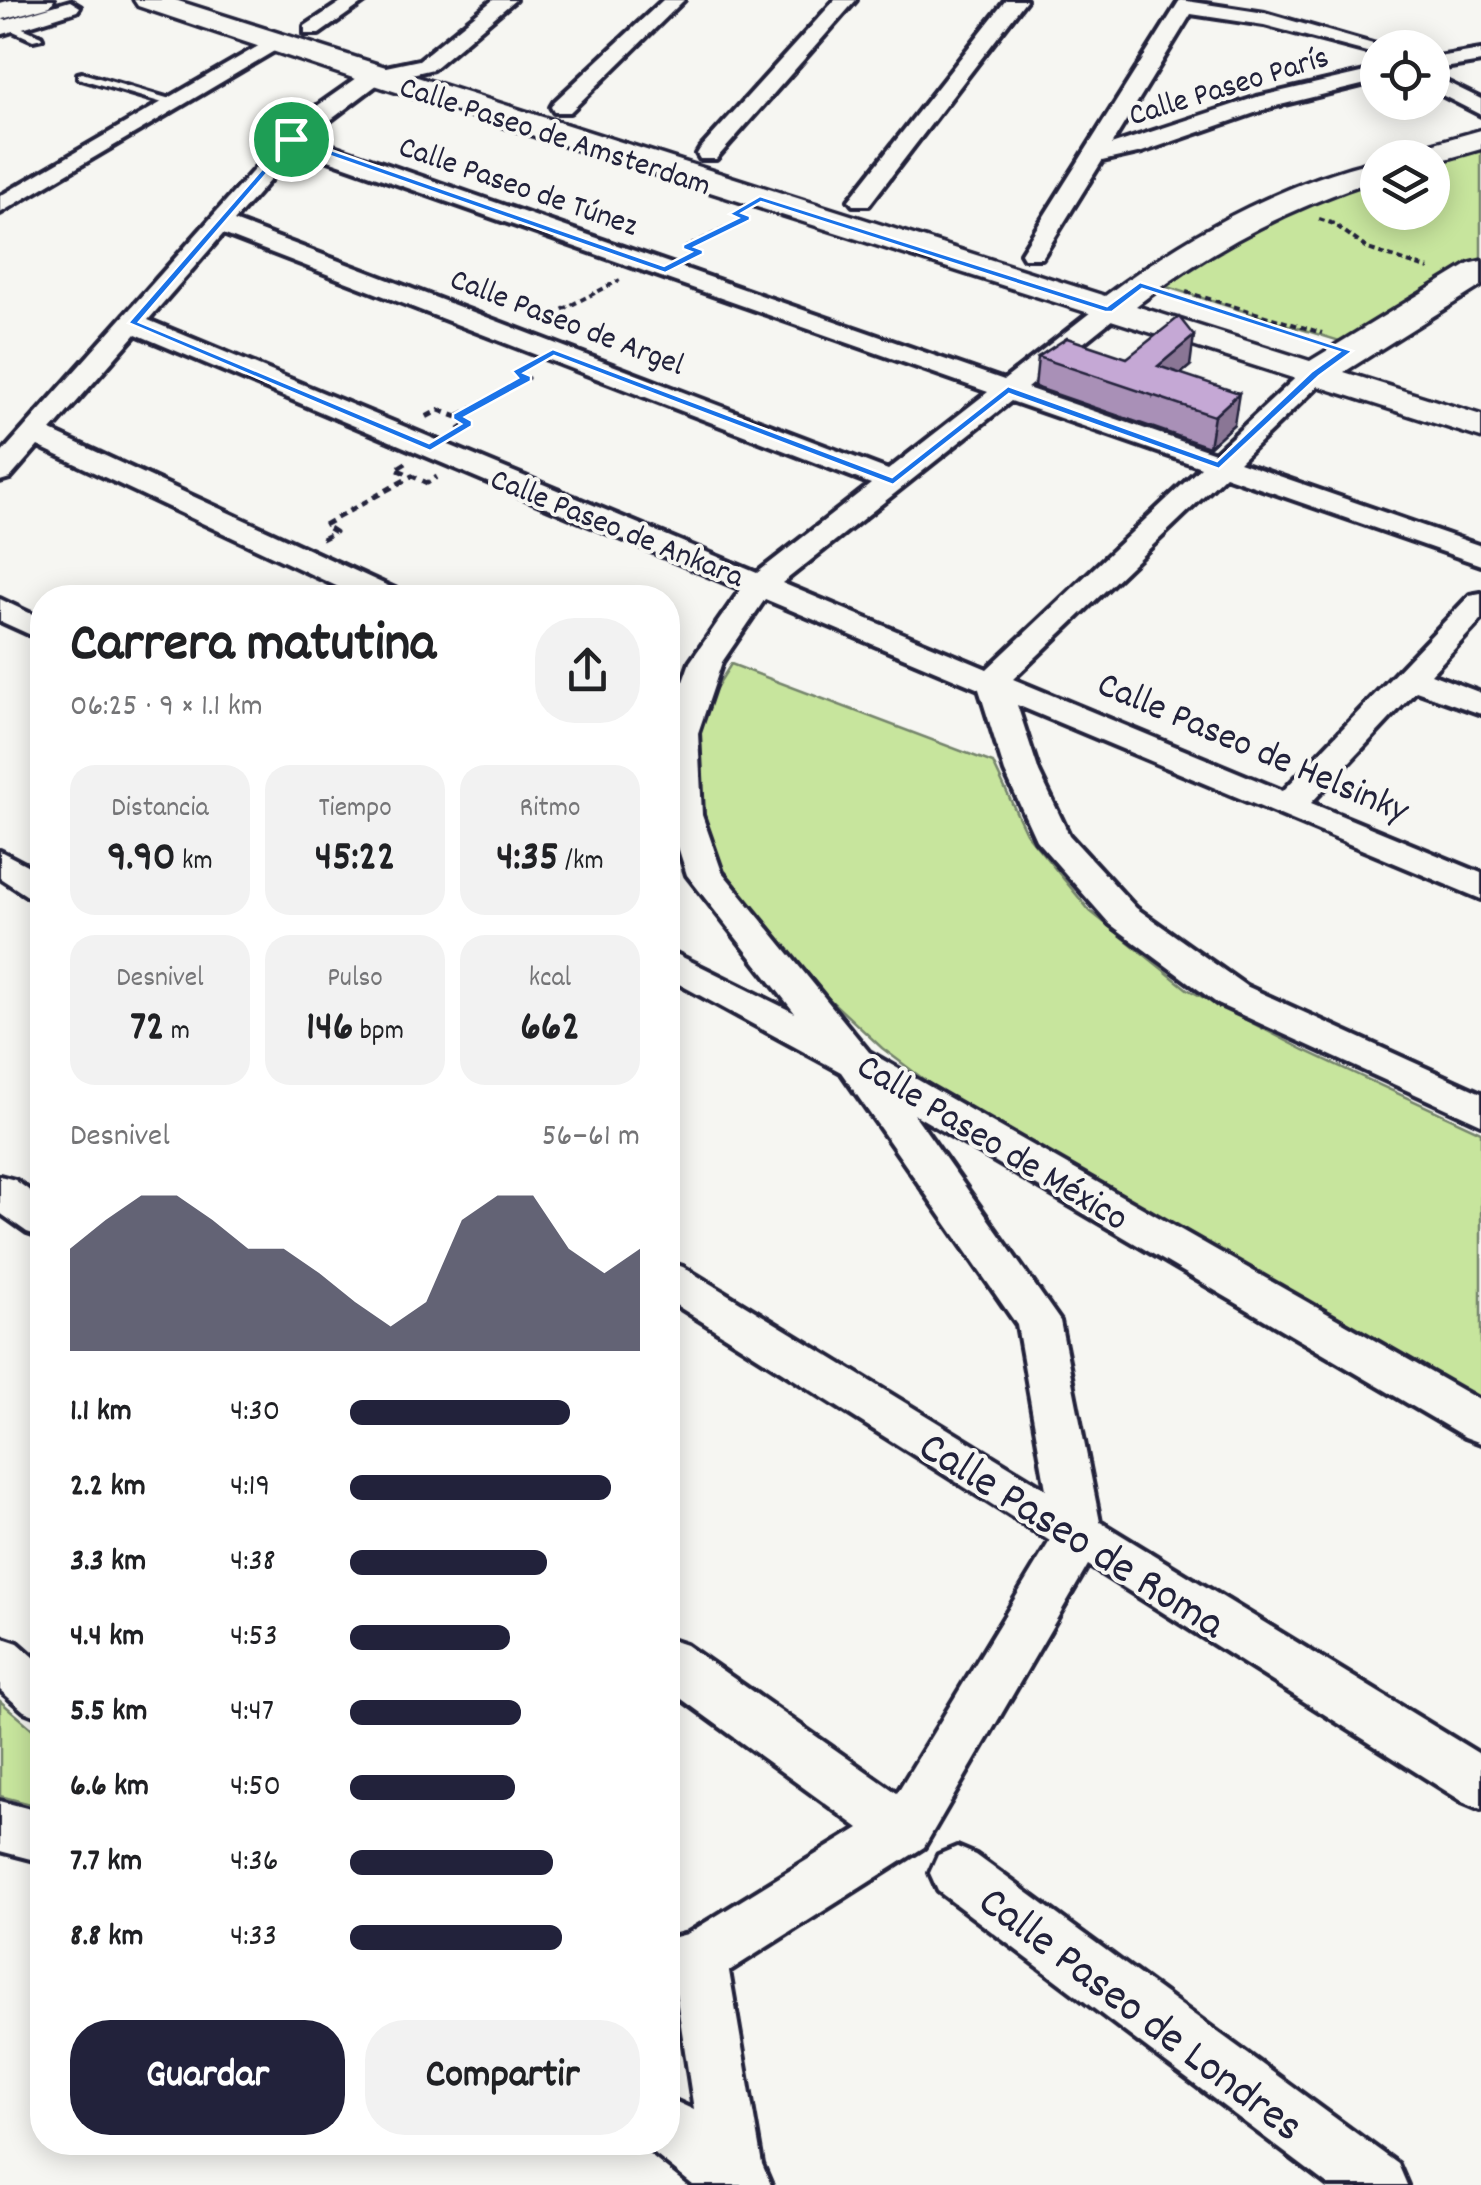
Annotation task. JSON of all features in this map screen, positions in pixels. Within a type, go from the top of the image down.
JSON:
[{"type":"main road","points":[[3,22],[40,0]]},
{"type":"main road","name":"Calle Paseo de Amsterdam","points":[[148,0],[1108,310],[1386,363]]},
{"type":"main road","name":"Calle Paseo de Amsterdam","points":[[218,0],[708,154],[1167,291]]},
{"type":"main road","points":[[1450,149],[1481,140]]},
{"type":"main road","name":"Calle Paseo de México","points":[[1108,310],[1167,291],[1205,242],[1292,199],[1360,175]]},
{"type":"main road","points":[[1327,349],[1480,272]]},
{"type":"main road","name":"Calle Paseo de Amsterdam","points":[[1327,349],[1481,427]]},
{"type":"street","points":[[312,30],[357,0]]},
{"type":"street","points":[[0,472],[291,139],[375,76],[426,64],[505,0]]},
{"type":"street","points":[[562,107],[674,0]]},
{"type":"street","points":[[708,154],[846,0]]},
{"type":"street","points":[[861,200],[1016,0]]},
{"type":"street","points":[[1033,253],[1097,156],[1188,3],[1360,44]]},
{"type":"street","points":[[3,22],[70,7]]},
{"type":"street","points":[[0,206],[274,43]]},
{"type":"street","points":[[1450,61],[1481,56]]},
{"type":"street","name":"Calle Paseo París","points":[[1097,156],[1265,102],[1360,79]]},
{"type":"street","points":[[1450,92],[1481,108]]},
{"type":"street","name":"Calle Paseo de Túnez","points":[[291,139],[1481,556]]},
{"type":"street","name":"Calle Paseo de Argel","points":[[219,224],[893,482]]},
{"type":"street","name":"Calle Paseo de México","points":[[680,716],[706,662],[739,609],[762,585],[1108,310]]},
{"type":"street","name":"Calle Paseo de Ankara","points":[[133,323],[993,681]]},
{"type":"street","points":[[1327,349],[1219,466],[993,681],[1022,772],[1054,840],[1123,916],[1232,995],[1481,1110]]},
{"type":"street","points":[[34,434],[360,585]]},
{"type":"street","points":[[1290,805],[1481,602]]},
{"type":"street","points":[[0,608],[30,624]]},
{"type":"street","points":[[1412,678],[1481,704]]},
{"type":"street","name":"Calle Paseo de Helsinky","points":[[993,681],[1481,887]]},
{"type":"street","name":"Calle Paseo de México","points":[[680,776],[685,815],[706,874],[855,1062],[1481,1424]]},
{"type":"street","points":[[0,862],[30,881]]},
{"type":"street","points":[[680,968],[855,1062],[1038,1322],[1079,1536],[905,1829],[684,1962],[738,2182]]},
{"type":"street","points":[[0,1191],[30,1212]]},
{"type":"street","name":"Calle Paseo de Roma","points":[[680,1287],[1481,1784]]},
{"type":"street","points":[[0,1659],[30,1685]]},
{"type":"street","points":[[680,1670],[905,1829]]},
{"type":"street","points":[[0,1826],[30,1835]]},
{"type":"street","name":"Calle Paseo de Londres","points":[[957,1874],[1377,2185]]},
{"type":"street","points":[[680,2136],[738,2182]]},
{"type":"lane","points":[[3,22],[36,38]]},
{"type":"lane","points":[[82,76],[173,103]]},
{"type":"path","points":[[665,270],[700,252],[686,247],[747,218],[734,214],[760,199]]},
{"type":"path","points":[[1312,218],[1334,224],[1368,250],[1435,271],[1418,281]]},
{"type":"path","points":[[522,340],[560,320],[550,316],[621,280],[610,276],[639,260]]},
{"type":"path","points":[[1167,291],[1305,330],[1327,349]]},
{"type":"path","points":[[430,448],[468,424],[457,417],[527,378],[516,373],[553,352]]},
{"type":"path","points":[[294,554],[336,532],[324,525],[412,476],[427,483],[465,462]]},
{"type":"green space","points":[[1481,148],[1481,263],[1349,344],[1154,283],[1295,208],[1360,185],[1360,230],[1450,230],[1450,158]]},
{"type":"green space","points":[[731,664],[993,763],[1026,833],[1090,911],[1187,989],[1304,1050],[1481,1132],[1481,1409],[987,1127],[882,1048],[783,956],[709,852],[700,800],[699,715]]},
{"type":"green space","points":[[0,1701],[30,1727],[30,1804],[0,1796]]},
{"type":"building","points":[[1179,317],[1194,336],[1158,366],[1239,393],[1214,416],[1038,357],[1067,338],[1127,358]]},
{"type":"route","points":[[291,139],[665,270],[700,252],[686,247],[747,218],[734,214],[760,199],[1108,310],[1140,285],[1348,351],[1315,374],[1219,466],[1008,389],[893,482],[553,352],[516,373],[527,378],[457,417],[468,424],[430,448],[133,323],[278,159],[291,139]]}]
